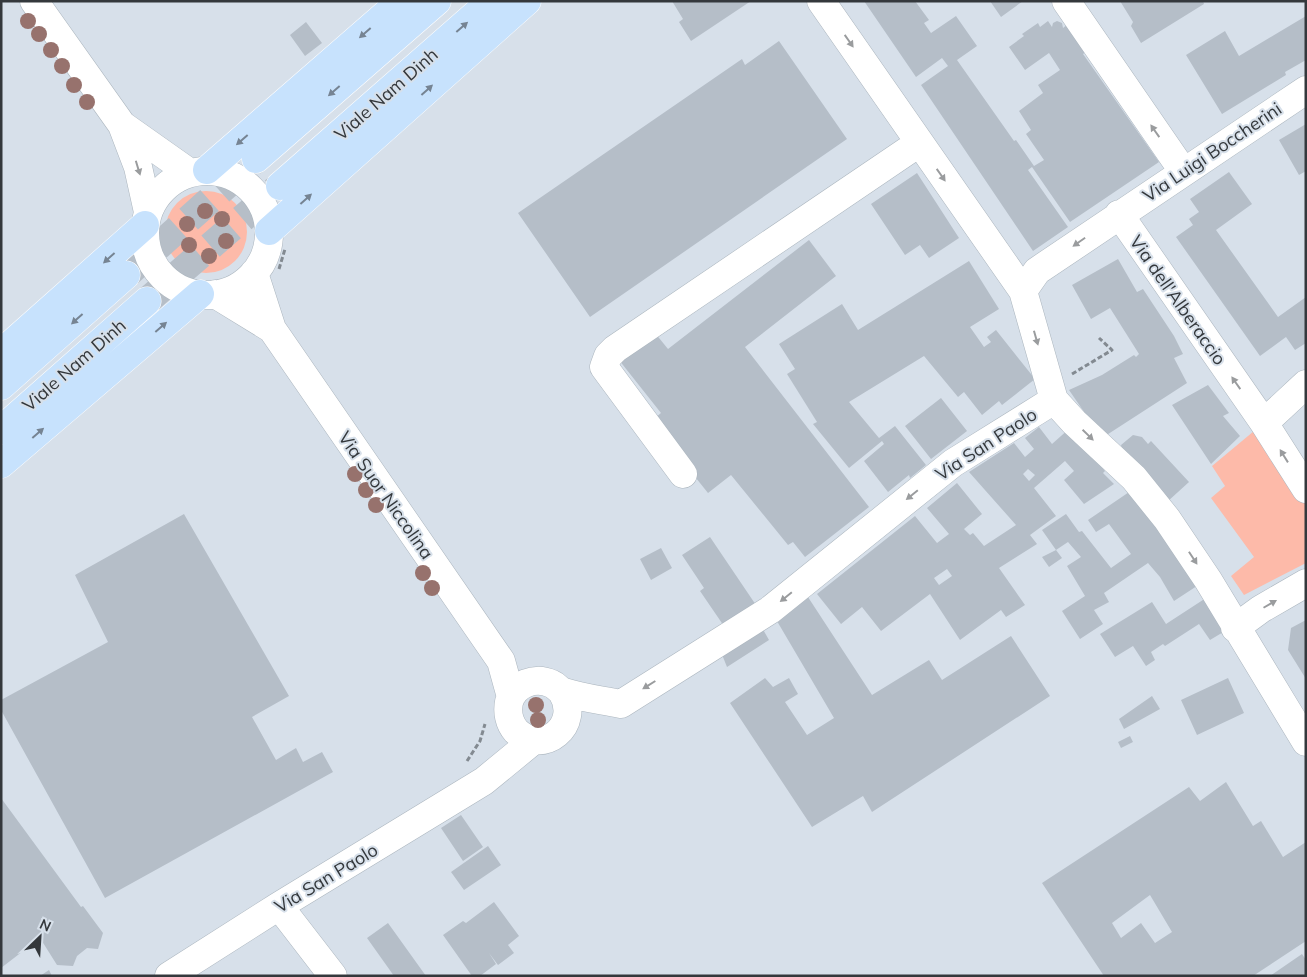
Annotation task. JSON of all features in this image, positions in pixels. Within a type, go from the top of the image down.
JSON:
[{"type":"main road","points":[[198,171],[401,1]]},
{"type":"main road","name":"Viale Nam Dinh","points":[[256,159],[437,1]]},
{"type":"main road","name":"Viale Nam Dinh","points":[[280,186],[491,1]]},
{"type":"main road","points":[[269,231],[527,1]]},
{"type":"main road","points":[[1,353],[146,219]]},
{"type":"main road","name":"Viale Nam Dinh","points":[[1,386],[126,275]]},
{"type":"main road","points":[[1,464],[208,294]]},
{"type":"main road","name":"Viale Nam Dinh","points":[[1,430],[147,301]]},
{"type":"street","points":[[34,1],[122,125],[138,167],[146,219],[145,242],[150,258],[158,271],[170,283],[184,291],[208,294],[230,291],[243,284],[254,273],[266,254],[269,231],[267,216],[261,201],[238,178],[223,172],[198,171],[176,178],[164,187],[154,199],[146,219]]},
{"type":"street","points":[[821,1],[1023,291],[1052,393]]},
{"type":"street","points":[[1066,1],[1183,171]]},
{"type":"street","name":"Via Luigi Boccherini","points":[[1119,214],[1306,90]]},
{"type":"street","points":[[122,125],[198,171]]},
{"type":"street","points":[[682,474],[604,367],[608,356],[615,349],[919,143]]},
{"type":"street","points":[[1023,291],[1037,271],[1119,214]]},
{"type":"street","name":"Via dell'Alberaccio","points":[[1119,214],[1264,423],[1306,489]]},
{"type":"street","points":[[254,273],[272,329]]},
{"type":"street","points":[[208,294],[272,329]]},
{"type":"street","name":"Via Suor Niccolina","points":[[272,329],[500,661],[509,703]]},
{"type":"street","points":[[1264,423],[1306,384]]},
{"type":"street","name":"Via San Paolo","points":[[562,692],[620,704],[770,610],[953,463],[1052,393],[1148,494],[1191,554],[1306,742]]},
{"type":"street","points":[[1235,628],[1261,609],[1306,583]]},
{"type":"street","name":"Via San Paolo","points":[[169,976],[279,906],[474,773],[534,740],[545,740],[555,736],[563,728],[567,719],[568,708],[566,698],[554,685],[544,681],[509,703]]},
{"type":"street","points":[[509,703],[514,728],[521,735],[534,740]]},
{"type":"street","points":[[474,773],[509,703]]},
{"type":"street","points":[[279,906],[333,976]]},
{"type":"path","points":[[1052,393],[1112,350],[1099,338]]},
{"type":"path","points":[[474,773],[480,741],[509,703]]},
{"type":"shaded area","points":[[206,191],[222,194],[235,203],[244,216],[247,232],[244,248],[235,261],[222,270],[206,273],[190,270],[177,261],[168,248],[165,232],[168,216],[177,203],[190,194]]},
{"type":"shaded area","points":[[1254,431],[1306,504],[1306,563],[1244,595],[1231,576],[1254,557],[1211,498],[1225,486],[1212,466]]},
{"type":"building","points":[[672,1],[751,1],[691,41],[679,22],[683,19]]},
{"type":"building","points":[[864,1],[915,1],[929,20],[924,23],[931,33],[956,16],[977,46],[957,60],[1034,166],[1044,160],[1026,134],[1031,130],[1019,111],[1043,93],[1038,85],[1060,70],[1049,53],[1025,70],[1009,47],[1024,36],[1022,34],[1038,23],[1040,27],[1048,21],[1052,27],[1053,23],[1057,21],[1062,23],[1063,28],[1068,24],[1087,51],[1083,54],[1159,162],[1070,222],[1032,167],[1028,170],[1068,227],[1033,251],[921,85],[948,66],[942,58],[916,77]]},
{"type":"building","points":[[990,1],[1023,1],[1001,17]]},
{"type":"building","points":[[1120,1],[1203,1],[1204,4],[1141,43],[1131,26],[1133,22]]},
{"type":"building","points":[[1306,16],[1306,60],[1285,72],[1286,75],[1222,114],[1186,55],[1225,31],[1239,56]]},
{"type":"building","points":[[306,22],[322,43],[305,56],[290,35]]},
{"type":"building","points":[[779,41],[847,139],[590,317],[518,213],[742,59],[745,65]]},
{"type":"building","points":[[1306,124],[1306,171],[1299,175],[1279,140]]},
{"type":"building","points":[[1229,172],[1252,204],[1216,230],[1278,317],[1306,297],[1306,343],[1295,350],[1286,337],[1260,356],[1176,237],[1193,225],[1189,219],[1199,212],[1190,199]]},
{"type":"building","points":[[917,173],[959,238],[929,258],[920,245],[905,255],[871,204]]},
{"type":"building","points":[[809,240],[836,276],[745,347],[869,507],[805,557],[793,542],[788,545],[731,475],[708,493],[692,473],[696,471],[655,418],[661,413],[619,360],[655,333],[668,349]]},
{"type":"building","points":[[1118,259],[1137,292],[1143,289],[1174,336],[1183,354],[1174,358],[1187,383],[1102,438],[1069,390],[1102,375],[1134,355],[1136,357],[1139,354],[1110,308],[1091,319],[1072,285]]},
{"type":"building","points":[[969,261],[999,309],[970,327],[984,347],[991,342],[987,337],[996,330],[1035,379],[1002,405],[999,401],[982,415],[964,392],[958,397],[924,356],[849,402],[879,438],[895,426],[926,465],[910,478],[909,475],[888,492],[864,461],[884,444],[882,441],[849,468],[813,424],[817,422],[787,374],[795,369],[779,344],[842,304],[858,330]]},
{"type":"building","points":[[1208,385],[1229,413],[1223,416],[1240,436],[1211,464],[1172,405]]},
{"type":"building","points":[[941,398],[967,431],[931,459],[905,426]]},
{"type":"building","points":[[1039,427],[1052,444],[1070,428],[1105,471],[1103,473],[1114,484],[1084,504],[1064,480],[1074,471],[1065,461],[1034,488],[1056,516],[1030,535],[1037,544],[999,568],[1025,605],[1006,617],[1001,610],[960,640],[930,594],[881,631],[862,607],[841,624],[817,594],[915,516],[937,543],[949,534],[927,508],[957,483],[982,514],[964,529],[970,535],[973,533],[984,546],[1016,525],[969,472],[1014,443],[1025,457],[1034,449],[1025,438]],"holes":[[[1028,469],[1035,475],[1029,481],[1023,474]],[[947,569],[952,576],[939,585],[934,578]]]},
{"type":"building","points":[[1133,435],[1142,437],[1148,444],[1151,441],[1189,482],[1167,502],[1123,454],[1121,445]]},
{"type":"building","points":[[1135,488],[1203,582],[1174,601],[1160,577],[1148,563],[1104,593],[1109,602],[1094,610],[1103,624],[1080,639],[1062,611],[1085,596],[1067,566],[1081,557],[1068,542],[1056,550],[1042,530],[1066,514],[1079,532],[1082,531],[1111,568],[1131,554],[1109,524],[1096,532],[1088,520]]},
{"type":"building","points":[[184,514],[289,696],[252,717],[276,760],[296,748],[303,762],[322,752],[333,772],[105,898],[1,710],[1,700],[108,642],[75,575]]},
{"type":"building","points":[[710,537],[760,611],[728,632],[700,591],[704,588],[682,555]]},
{"type":"building","points":[[661,548],[672,568],[651,580],[640,559]]},
{"type":"building","points":[[1056,550],[1062,558],[1049,567],[1042,557]]},
{"type":"building","points":[[806,594],[872,695],[929,660],[942,680],[1011,636],[1050,696],[872,812],[863,796],[812,827],[730,703],[765,678],[773,687],[789,678],[798,694],[785,702],[807,735],[834,718],[774,616]]},
{"type":"building","points":[[1209,596],[1230,628],[1210,640],[1199,624],[1165,646],[1163,644],[1151,652],[1155,660],[1146,666],[1133,646],[1115,657],[1100,634],[1152,602],[1166,624]]},
{"type":"building","points":[[1306,620],[1306,679],[1288,650],[1291,628]]},
{"type":"building","points":[[761,626],[769,640],[727,667],[721,652]]},
{"type":"building","points":[[1228,678],[1244,713],[1197,735],[1181,700]]},
{"type":"building","points":[[1152,696],[1160,709],[1124,729],[1119,719]]},
{"type":"building","points":[[1130,736],[1133,742],[1121,748],[1118,742]]},
{"type":"building","points":[[1226,782],[1253,826],[1261,821],[1283,857],[1306,842],[1306,941],[1253,976],[1104,976],[1042,883],[1189,787],[1200,801]],"holes":[[[1150,895],[1172,932],[1155,943],[1141,923],[1121,938],[1112,923]]]},
{"type":"building","points":[[1,798],[81,907],[83,906],[103,933],[98,949],[87,948],[77,956],[73,966],[57,965],[40,938],[1,968]]},
{"type":"building","points":[[461,815],[483,847],[463,861],[441,828]]},
{"type":"building","points":[[488,846],[501,865],[464,890],[451,872]]},
{"type":"building","points":[[494,902],[519,936],[508,945],[514,953],[498,965],[489,953],[496,964],[480,976],[472,976],[443,935],[463,921],[466,923]]},
{"type":"building","points":[[388,923],[426,976],[394,976],[367,938]]},
{"type":"building","points":[[1302,954],[1306,960],[1306,976],[1270,976]]},
{"type":"building","points":[[49,970],[52,976],[40,976]]},
{"type":"tunnel","points":[[126,275],[256,159]]},
{"type":"tunnel","points":[[147,301],[280,186]]}]
